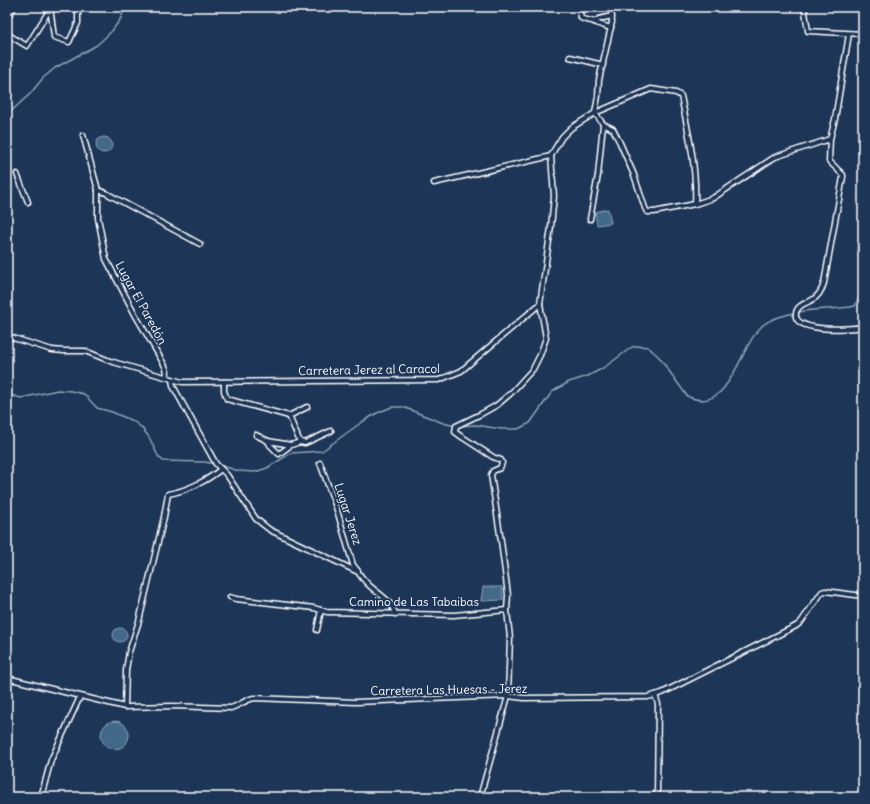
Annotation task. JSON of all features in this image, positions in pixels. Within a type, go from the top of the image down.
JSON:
[{"type":"main road","points":[[7,16],[13,7]]},
{"type":"street","points":[[50,8],[54,37],[69,42],[78,23],[78,7]]},
{"type":"street","points":[[579,7],[581,18],[611,28]]},
{"type":"street","points":[[611,7],[611,28],[599,80],[595,113],[603,124],[613,129],[634,175],[647,212],[695,204],[713,198],[775,157],[830,139]]},
{"type":"street","points":[[803,7],[808,31],[863,34]]},
{"type":"street","points":[[7,34],[27,46],[50,8]]},
{"type":"street","points":[[594,22],[599,19],[612,16]]},
{"type":"street","points":[[849,34],[836,119],[830,139],[829,161],[843,175],[843,177],[824,283],[817,296],[798,308],[796,315],[800,323],[818,328],[836,329],[863,327]]},
{"type":"street","points":[[570,57],[603,65]]},
{"type":"street","points":[[480,797],[508,696],[510,638],[507,610],[508,595],[491,482],[491,475],[493,471],[500,468],[502,463],[501,460],[493,457],[459,435],[455,432],[455,429],[456,426],[481,414],[497,404],[524,381],[533,370],[546,338],[540,304],[554,196],[552,156],[554,150],[562,137],[571,128],[595,113],[652,88],[676,93],[681,96],[689,134],[696,188],[695,204]]},
{"type":"street","points":[[590,219],[598,175],[603,124]]},
{"type":"street","name":"Lugar El Paredón","points":[[83,135],[98,190],[98,218],[106,259],[136,316],[165,366],[166,377]]},
{"type":"street","points":[[434,183],[552,156]]},
{"type":"street","points":[[17,174],[28,202]]},
{"type":"street","points":[[98,190],[106,192],[200,244]]},
{"type":"street","name":"Carretera Jerez al Caracol","points":[[7,336],[52,350],[85,351],[110,361],[182,382],[439,380],[461,371],[540,304]]},
{"type":"street","points":[[172,379],[173,386],[216,464],[227,475],[256,519],[262,525],[358,572],[366,584],[375,590],[393,608],[395,614]]},
{"type":"street","points":[[224,382],[224,391],[227,399],[289,416],[307,407]]},
{"type":"street","points":[[289,416],[300,442]]},
{"type":"street","points":[[268,440],[270,445],[279,454],[291,445],[300,442],[305,443],[331,431]]},
{"type":"street","points":[[256,435],[268,440],[291,445]]},
{"type":"street","name":"Lugar Jerez","points":[[320,463],[337,510],[353,565],[358,572]]},
{"type":"street","points":[[125,707],[126,670],[129,652],[139,621],[164,517],[168,494],[178,492],[214,475],[221,469]]},
{"type":"street","name":"Carretera Las Huesas - Jerez","points":[[7,678],[125,707],[172,706],[231,708],[246,700],[254,698],[356,702],[508,696],[524,698],[655,696],[796,626],[801,622],[825,590],[863,596]]},
{"type":"street","name":"Camino de Las Tabaibas","points":[[230,597],[321,610],[395,614],[454,614],[507,610]]},
{"type":"street","points":[[317,630],[321,610]]},
{"type":"street","points":[[655,696],[658,704],[657,797]]},
{"type":"street","points":[[41,797],[51,760],[80,697]]},
{"type":"water","points":[[101,137],[107,137],[112,142],[110,151],[107,153],[101,153],[96,148],[96,142]]},
{"type":"water","points":[[608,209],[611,223],[597,225],[595,212]]},
{"type":"water","points":[[483,587],[502,587],[503,600],[481,601]]},
{"type":"water","points":[[117,628],[123,628],[127,632],[127,638],[123,642],[117,642],[113,638],[113,632]]},
{"type":"water","points":[[115,721],[125,725],[129,735],[125,745],[115,749],[105,745],[101,735],[105,725]]},
{"type":"waterway","points":[[7,115],[30,94],[43,78],[55,68],[97,45],[112,31],[121,18],[125,7]]},
{"type":"waterway","points":[[799,312],[855,306],[863,288]]},
{"type":"waterway","points":[[459,426],[476,425],[501,429],[518,429],[530,423],[552,392],[569,382],[588,376],[605,367],[632,347],[640,346],[648,347],[659,357],[687,396],[701,400],[713,397],[723,389],[760,328],[771,320],[794,313]]},
{"type":"waterway","points":[[7,394],[21,398],[58,390],[84,394],[97,408],[112,412],[133,421],[141,427],[149,437],[158,456],[163,461],[205,462],[214,464]]},
{"type":"waterway","points":[[220,465],[238,471],[255,472],[267,468],[291,453],[322,451],[362,422],[377,413],[392,407],[403,407],[443,423],[455,426]]}]
